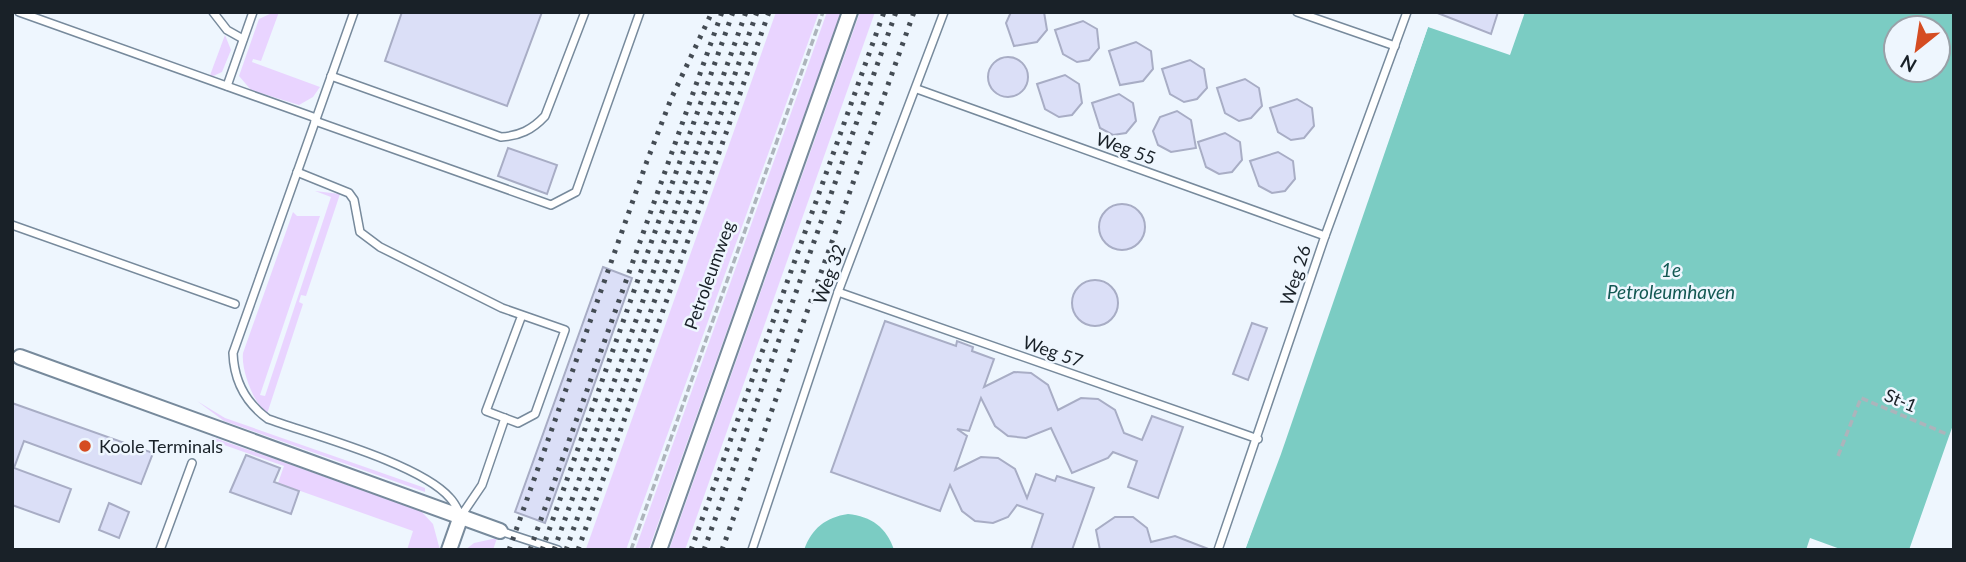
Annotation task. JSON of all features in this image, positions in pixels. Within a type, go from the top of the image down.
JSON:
[{"type":"street","points":[[659,550],[850,12]]},
{"type":"street","points":[[16,356],[500,531]]},
{"type":"street","points":[[449,550],[461,516]]},
{"type":"lane","points":[[19,12],[551,205],[576,192],[640,12]]},
{"type":"lane","points":[[213,12],[227,30],[243,39]]},
{"type":"lane","points":[[227,86],[253,12]]},
{"type":"lane","points":[[354,12],[233,353],[233,372],[251,407],[268,419],[404,468],[430,481],[450,497],[461,516],[482,485],[505,418]]},
{"type":"lane","points":[[331,76],[501,136],[512,136],[536,125],[545,116],[585,12]]},
{"type":"lane","name":"Weg 32","points":[[752,550],[838,292],[944,12]]},
{"type":"lane","points":[[1297,12],[1395,46]]},
{"type":"lane","name":"Weg 26","points":[[1218,550],[1325,236],[1407,12]]},
{"type":"lane","name":"Weg 55","points":[[917,89],[1325,236]]},
{"type":"lane","points":[[297,173],[349,193],[354,200],[360,232],[380,247],[486,300],[565,330],[535,414],[517,423],[486,411],[522,314]]},
{"type":"lane","points":[[12,225],[235,304]]},
{"type":"lane","name":"Weg 57","points":[[838,292],[1258,439]]},
{"type":"lane","points":[[160,550],[192,463]]},
{"type":"lane","points":[[500,531],[558,550]]},
{"type":"path","name":"Petroleumweg","points":[[631,550],[823,12]]},
{"type":"path","name":"St-1","points":[[1838,456],[1861,398],[1949,435]]},
{"type":"shaded area","points":[[279,12],[261,61],[253,59],[252,62],[320,87],[313,97],[299,105],[251,90],[239,76],[259,19]]},
{"type":"shaded area","points":[[776,12],[819,12],[626,550],[586,549]]},
{"type":"shaded area","points":[[827,12],[841,12],[650,546],[648,550],[635,550]]},
{"type":"shaded area","points":[[860,12],[875,12],[685,550],[669,550]]},
{"type":"shaded area","points":[[225,35],[231,50],[222,72],[209,78]]},
{"type":"shaded area","points":[[315,191],[340,194],[306,296],[301,295],[299,302],[303,304],[267,414],[249,386],[243,353],[293,212],[297,216],[320,216],[260,395],[265,396],[331,197]]},
{"type":"shaded area","points":[[197,401],[225,418],[425,488],[425,492],[224,421]]},
{"type":"shaded area","points":[[212,437],[421,511],[433,524],[440,550],[407,550],[413,531],[278,483],[284,466],[210,440]]},
{"type":"shaded area","points":[[497,538],[493,550],[465,550],[474,543]]},
{"type":"water","name":"1e Petroleumhaven","points":[[1525,12],[1954,12],[1954,422],[1909,550],[1843,550],[1810,538],[1806,550],[1245,550],[1428,27],[1510,55]]},
{"type":"water","points":[[848,514],[864,517],[877,524],[887,535],[894,550],[804,550],[820,525]]},
{"type":"pier","points":[[1425,26],[1428,27],[1281,454],[1245,550],[1242,550]]},
{"type":"building","points":[[402,12],[542,12],[507,106],[385,61]]},
{"type":"building","points":[[1011,12],[1044,12],[1047,30],[1037,42],[1014,46],[1006,23]]},
{"type":"building","points":[[1435,12],[1498,12],[1491,34]]},
{"type":"building","points":[[1083,21],[1097,29],[1099,48],[1089,60],[1077,62],[1063,54],[1055,30]]},
{"type":"building","points":[[1136,42],[1151,51],[1153,69],[1143,81],[1120,85],[1109,51]]},
{"type":"building","points":[[1008,57],[1022,63],[1028,77],[1022,91],[1008,97],[994,91],[988,77],[994,63]]},
{"type":"building","points":[[1190,60],[1204,69],[1207,88],[1197,99],[1184,102],[1170,94],[1162,69]]},
{"type":"building","points":[[1065,75],[1079,84],[1082,103],[1072,115],[1059,117],[1045,109],[1037,84]]},
{"type":"building","points":[[1245,79],[1259,88],[1262,106],[1251,118],[1239,121],[1225,113],[1217,88]]},
{"type":"building","points":[[1119,94],[1133,103],[1136,121],[1126,133],[1113,135],[1100,128],[1092,103]]},
{"type":"building","points":[[1297,99],[1312,108],[1314,126],[1304,138],[1291,140],[1278,132],[1270,108]]},
{"type":"building","points":[[1177,111],[1191,120],[1196,148],[1171,152],[1158,145],[1153,131],[1160,117]]},
{"type":"building","points":[[1225,133],[1240,142],[1242,160],[1232,172],[1219,174],[1206,167],[1198,142]]},
{"type":"building","points":[[508,148],[557,165],[547,194],[498,176]]},
{"type":"building","points":[[1278,152],[1293,161],[1295,179],[1285,191],[1272,193],[1259,186],[1250,161]]},
{"type":"building","points":[[1122,204],[1138,211],[1145,227],[1138,243],[1122,250],[1106,243],[1099,227],[1106,211]]},
{"type":"building","points":[[603,267],[632,278],[545,523],[515,512]]},
{"type":"building","points":[[1095,280],[1111,287],[1118,303],[1111,319],[1095,326],[1079,319],[1072,303],[1079,287]]},
{"type":"building","points":[[885,321],[956,346],[957,341],[973,347],[972,351],[994,359],[984,387],[1014,372],[1031,373],[1048,385],[1058,410],[1081,398],[1098,399],[1115,410],[1124,433],[1142,440],[1152,416],[1183,427],[1158,498],[1128,487],[1137,461],[1113,452],[1108,458],[1072,473],[1051,428],[1026,438],[1008,436],[995,426],[981,398],[969,431],[957,429],[967,436],[955,470],[981,457],[998,458],[1015,469],[1027,498],[1036,474],[1055,481],[1057,476],[1094,488],[1072,550],[1031,550],[1043,514],[1017,505],[1008,517],[993,523],[975,521],[962,511],[950,485],[940,511],[831,472]]},
{"type":"building","points":[[1252,323],[1267,328],[1248,380],[1233,374]]},
{"type":"building","name":"Koole Terminals","points":[[12,403],[153,453],[141,484],[24,441],[14,468],[71,489],[59,522],[12,505]]},
{"type":"building","points":[[246,455],[280,468],[274,482],[299,491],[291,514],[230,492]]},
{"type":"building","points":[[109,503],[129,512],[119,538],[99,530]]},
{"type":"building","points":[[1115,517],[1133,517],[1147,528],[1151,542],[1175,536],[1211,550],[1100,550],[1096,530]]},
{"type":"railway","points":[[509,550],[647,161],[671,99],[712,12]]},
{"type":"railway","points":[[530,550],[722,12]]},
{"type":"railway","points":[[542,550],[733,12]]},
{"type":"railway","points":[[554,550],[746,12]]},
{"type":"railway","points":[[566,550],[757,12]]},
{"type":"railway","points":[[578,550],[769,12]]},
{"type":"railway","points":[[691,550],[884,12]]},
{"type":"railway","points":[[704,550],[896,12]]},
{"type":"railway","points":[[722,550],[914,12]]},
{"type":"place","name":"Koole Terminals","points":[[85,446]]}]
